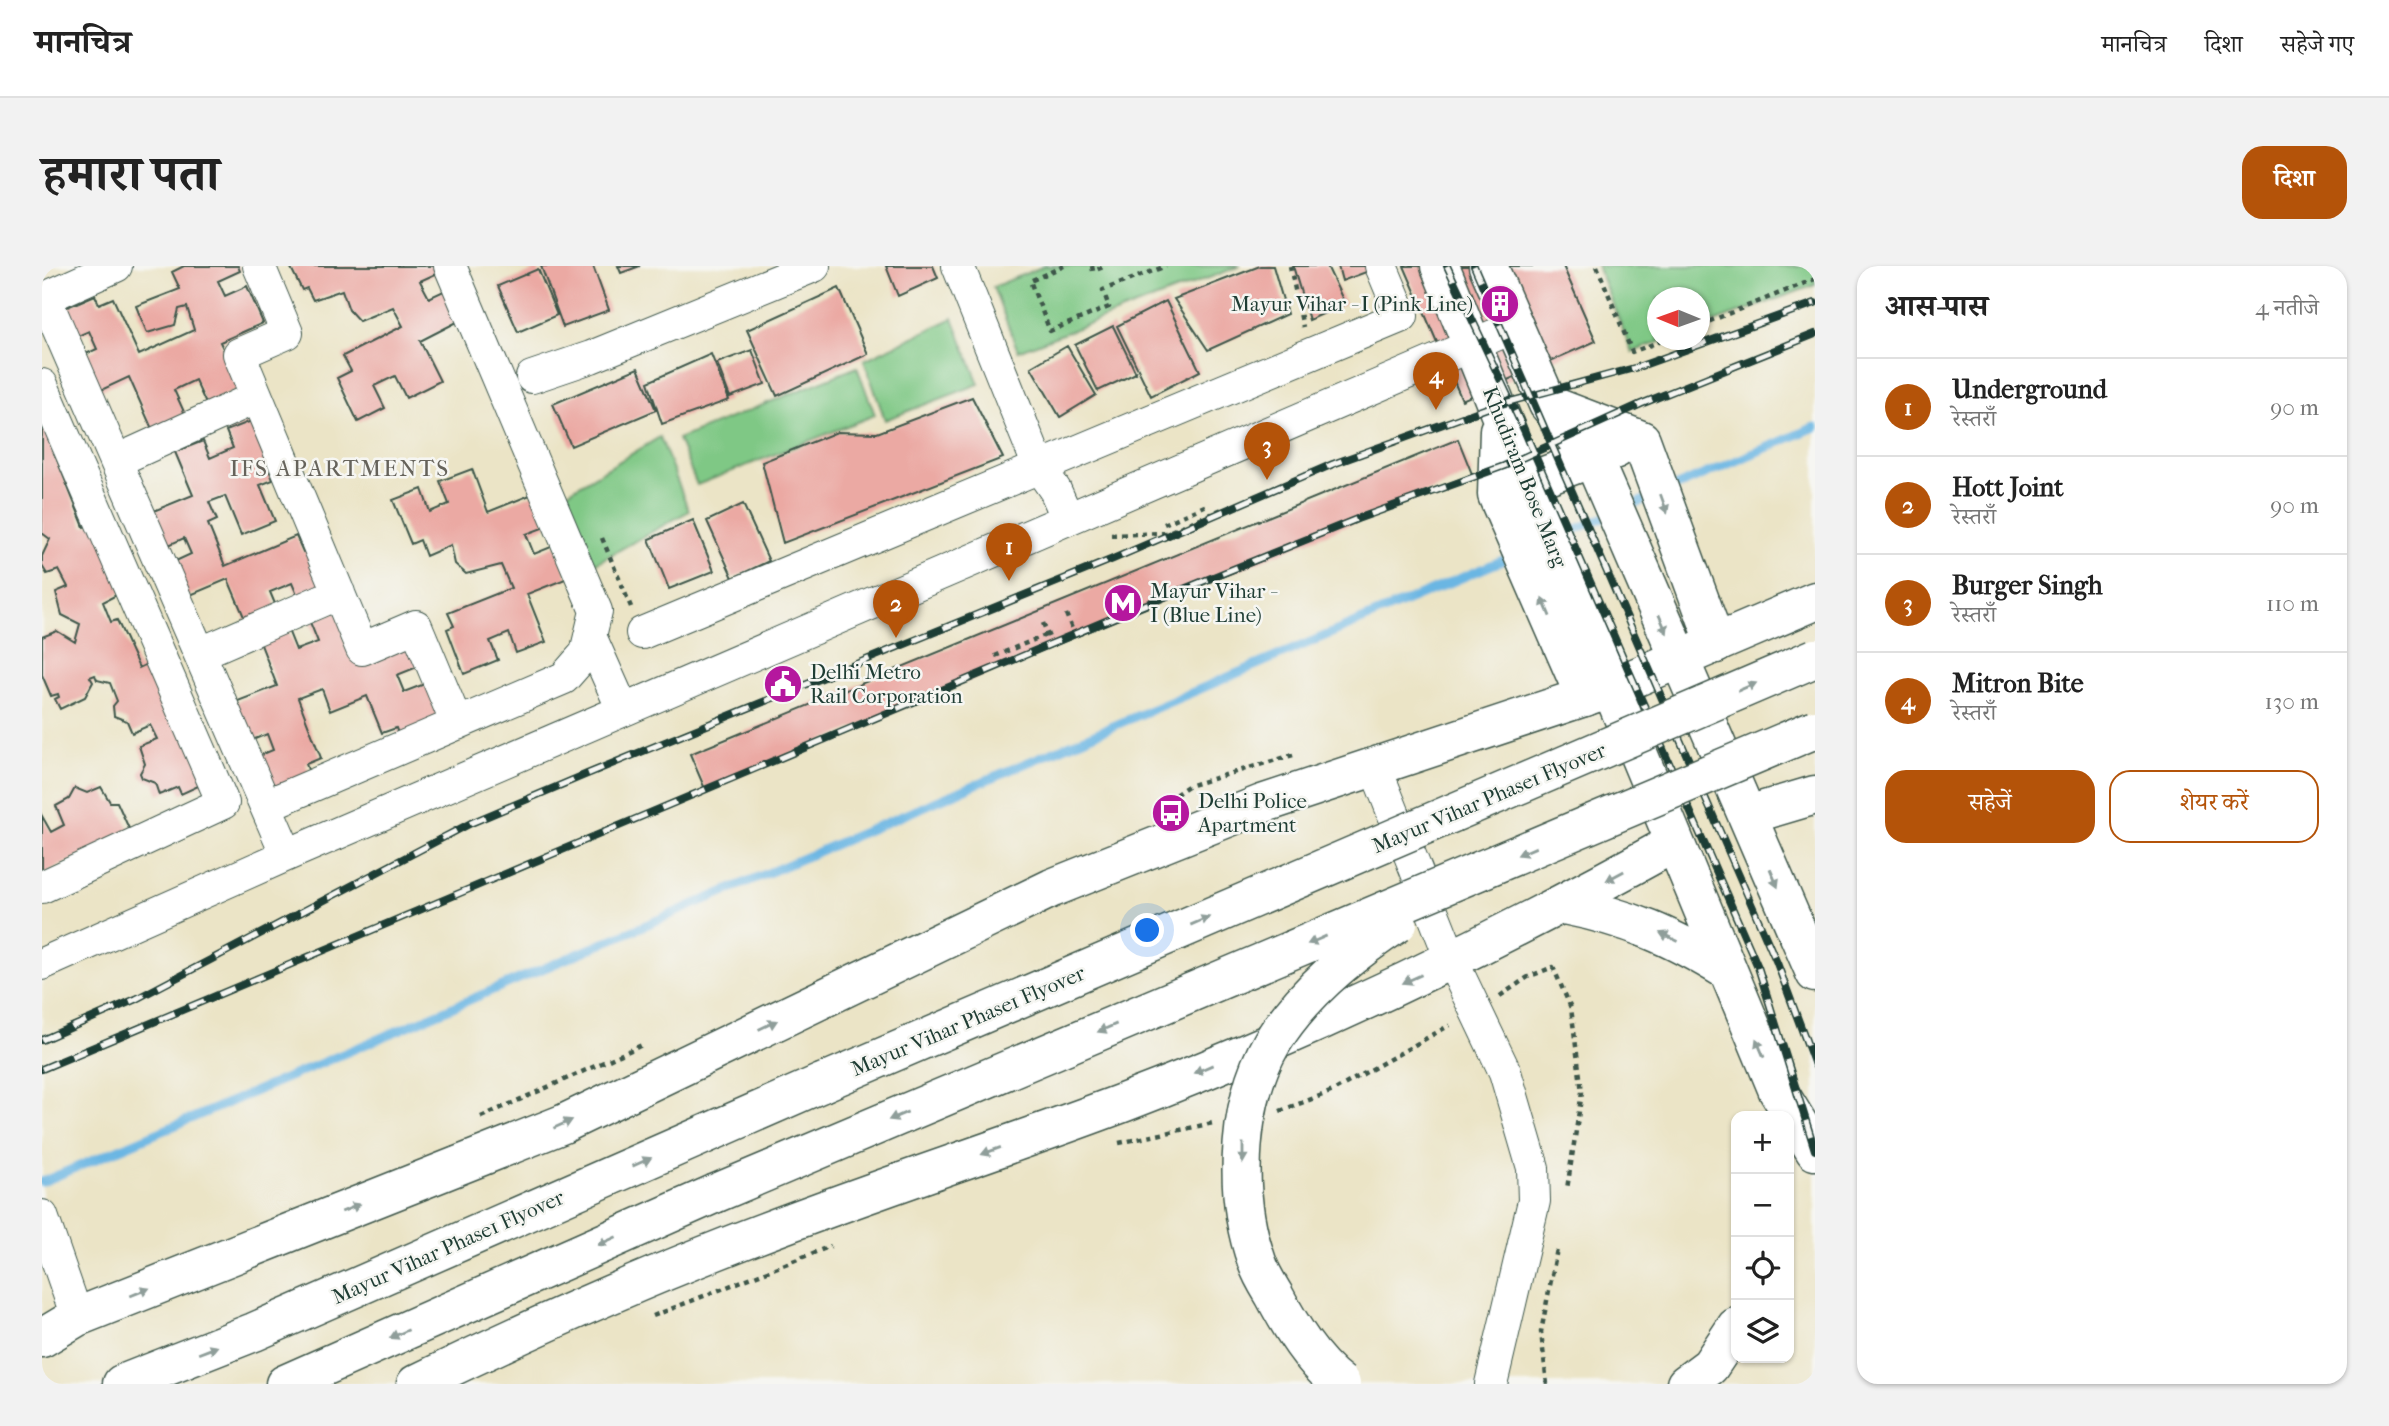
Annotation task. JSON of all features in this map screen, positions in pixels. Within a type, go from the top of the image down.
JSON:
[{"type":"main road","name":"Khudiram Bose Marg","points":[[1440,266],[1499,418],[1511,488],[1582,618],[1590,685]]},
{"type":"main road","points":[[1488,266],[1548,404],[1592,457],[1815,973]]},
{"type":"main road","points":[[1548,404],[1641,440],[1716,644]]},
{"type":"main road","points":[[1641,440],[1511,488],[1590,685],[1674,844],[1780,1104],[1815,1151]]},
{"type":"main road","points":[[42,1338],[77,1317],[563,1124],[1052,888],[1262,804],[1375,767],[1590,685],[1680,660],[1815,601]]},
{"type":"main road","name":"Mayur Vihar Phase1 Flyover","points":[[122,1384],[254,1332],[822,1083],[1815,658]]},
{"type":"main road","points":[[285,1384],[714,1194],[1815,729]]},
{"type":"main road","points":[[1748,815],[1815,795]]},
{"type":"main road","points":[[416,1384],[718,1250],[1123,1102],[1452,961],[1564,905],[1674,844]]},
{"type":"main road","points":[[1341,1384],[1294,1333],[1257,1264],[1244,1209],[1243,1141],[1255,1082],[1279,1032],[1331,971],[1388,929],[1479,871]]},
{"type":"main road","points":[[1564,905],[1640,923],[1685,945],[1728,971]]},
{"type":"main road","points":[[1686,1384],[1710,1366],[1731,1334]]},
{"type":"street","points":[[116,266],[45,298],[287,855]]},
{"type":"street","points":[[259,266],[287,333],[239,354],[362,649],[416,626],[457,724]]},
{"type":"street","points":[[267,805],[564,678],[586,653],[596,611],[450,266]]},
{"type":"street","points":[[532,377],[591,357],[814,266]]},
{"type":"street","points":[[958,266],[1039,467],[1055,490],[1068,519]]},
{"type":"street","points":[[642,634],[1402,316],[1381,266]]},
{"type":"street","points":[[42,964],[287,855],[1514,327]]},
{"type":"street","points":[[42,386],[223,803],[42,887]]},
{"type":"street","points":[[116,461],[257,397]]},
{"type":"street","points":[[201,653],[339,593]]},
{"type":"street","points":[[590,636],[624,710]]},
{"type":"street","points":[[1375,767],[1452,961],[1505,1072],[1533,1168],[1534,1201],[1491,1384]]},
{"type":"street","points":[[46,1227],[77,1317]]},
{"type":"path","points":[[1063,266],[1030,281],[1050,331],[1109,307],[1103,290],[1166,266]]},
{"type":"path","points":[[1092,266],[1093,271],[1106,266]]},
{"type":"path","points":[[1290,266],[1309,355]]},
{"type":"path","points":[[1597,266],[1632,352],[1647,346]]},
{"type":"path","points":[[1710,321],[1815,279]]},
{"type":"path","points":[[1164,524],[1209,504]]},
{"type":"path","points":[[1107,535],[1166,533],[1224,508]]},
{"type":"path","points":[[1066,614],[1074,636]]},
{"type":"path","points":[[1043,623],[1052,645]]},
{"type":"path","points":[[995,656],[1048,634]]},
{"type":"path","points":[[1270,1113],[1333,1091],[1476,1010],[1528,977],[1553,967]]},
{"type":"path","points":[[1107,1147],[1221,1121]]},
{"type":"path","points":[[646,1319],[835,1245]]},
{"type":"green space","points":[[1044,266],[1240,266],[1018,351],[993,287]]},
{"type":"green space","points":[[1597,266],[1815,266],[1815,285],[1710,323],[1710,287],[1647,287],[1647,347],[1632,352]]},
{"type":"green space","points":[[953,318],[979,384],[885,420],[864,360]]},
{"type":"green space","points":[[857,367],[875,415],[697,485],[678,439]]},
{"type":"green space","points":[[660,437],[689,511],[578,573],[548,504]]},
{"type":"building","points":[[184,266],[238,266],[240,271],[218,281],[225,296],[247,286],[263,323],[220,342],[241,388],[206,404],[195,380],[174,390],[185,414],[152,429],[129,377],[95,393],[79,357],[97,349],[89,331],[71,339],[58,311],[95,295],[99,304],[113,298],[139,355],[194,330],[187,307],[179,309],[175,325],[147,333],[136,306],[180,289],[172,272]]},
{"type":"building","points":[[290,266],[437,266],[440,272],[420,281],[429,298],[448,289],[463,319],[420,341],[440,381],[406,398],[395,376],[374,386],[385,408],[358,422],[337,378],[351,371],[343,356],[403,326],[393,307],[359,321],[349,310],[342,290],[313,300],[307,288],[302,290]]},
{"type":"building","points":[[541,266],[593,266],[609,310],[563,327]]},
{"type":"building","points":[[618,266],[640,266],[621,273]]},
{"type":"building","points":[[886,266],[933,266],[938,278],[898,296]]},
{"type":"building","points":[[1260,266],[1273,266],[1287,314],[1208,350],[1174,299]]},
{"type":"building","points":[[1293,266],[1327,266],[1345,304],[1309,320]]},
{"type":"building","points":[[1338,266],[1376,266],[1377,268],[1342,281]]},
{"type":"building","name":"Mayur Vihar - I (Pink Line)","points":[[1404,266],[1563,266],[1596,341],[1462,400]]},
{"type":"building","points":[[538,269],[557,315],[518,332],[498,286]]},
{"type":"building","points":[[839,288],[868,354],[777,396],[747,330]]},
{"type":"building","points":[[1166,301],[1200,371],[1151,396],[1117,326]]},
{"type":"building","points":[[1113,326],[1136,373],[1098,391],[1075,345]]},
{"type":"building","points":[[1067,346],[1096,395],[1060,417],[1031,367]]},
{"type":"building","points":[[752,350],[765,384],[730,397],[717,363]]},
{"type":"building","points":[[711,354],[729,400],[662,424],[648,382]]},
{"type":"building","points":[[638,368],[656,410],[571,446],[553,404]]},
{"type":"building","points":[[42,389],[65,445],[53,450],[84,527],[96,522],[126,590],[103,602],[111,622],[117,620],[139,668],[157,659],[207,782],[181,794],[178,787],[159,795],[155,783],[142,778],[140,773],[145,764],[139,746],[157,739],[150,725],[132,733],[127,721],[114,716],[113,706],[117,701],[110,683],[97,680],[95,675],[90,677],[93,682],[85,697],[60,709],[55,699],[59,697],[58,694],[51,696],[42,675],[42,637],[57,631],[75,642],[80,624],[62,615],[56,592],[68,587],[59,570],[47,574],[42,566],[42,556],[50,539],[42,533]]},
{"type":"building","points":[[972,397],[1003,458],[783,543],[762,462],[837,432],[877,433]]},
{"type":"building","points":[[254,420],[273,464],[268,467],[273,480],[260,485],[275,521],[241,535],[225,496],[209,502],[217,520],[208,524],[225,566],[296,536],[303,552],[311,548],[328,590],[300,602],[292,583],[270,592],[278,611],[247,624],[228,579],[181,599],[167,565],[191,554],[184,538],[160,549],[146,514],[193,495],[175,452],[203,441],[210,458],[233,448],[226,431]]},
{"type":"building","name":"Mayur Vihar - I (Blue Line)","points":[[1458,439],[1472,474],[705,789],[690,754]]},
{"type":"building","points":[[472,469],[488,512],[535,493],[548,526],[526,534],[534,554],[556,545],[568,578],[527,594],[546,642],[516,653],[509,633],[490,641],[498,660],[464,674],[447,629],[454,626],[448,613],[511,588],[501,565],[466,574],[455,564],[451,545],[426,556],[420,540],[411,544],[393,500],[422,489],[430,512],[449,504],[440,481]]},
{"type":"building","points":[[743,504],[769,561],[733,578],[707,521]]},
{"type":"building","points":[[693,520],[714,571],[669,589],[649,539]]},
{"type":"building","points":[[342,609],[359,652],[407,633],[420,666],[397,675],[404,692],[427,683],[443,722],[400,739],[396,728],[382,733],[367,696],[330,711],[322,689],[298,698],[321,758],[306,764],[310,775],[264,792],[251,759],[273,750],[267,734],[245,743],[230,704],[277,686],[260,642],[288,630],[296,650],[318,642],[310,622]]},
{"type":"building","points":[[101,787],[110,802],[117,802],[131,833],[42,874],[42,816],[51,832],[64,825],[56,806],[69,799],[75,788],[87,793]]},
{"type":"waterway","points":[[1670,489],[1815,427]]},
{"type":"waterway","points":[[1625,508],[1654,496]]},
{"type":"waterway","points":[[1561,536],[1609,515]]},
{"type":"waterway","points":[[42,1182],[1515,555]]},
{"type":"railway","points":[[1447,266],[1524,430],[1758,967],[1815,1150]]},
{"type":"railway","points":[[1474,266],[1777,963],[1815,1065]]},
{"type":"railway","points":[[42,1040],[136,999],[471,823],[587,774],[1113,559],[1333,464],[1490,407],[1638,367],[1815,303]]},
{"type":"railway","points":[[42,1069],[1127,612],[1357,519],[1504,466],[1641,404],[1815,334]]},
{"type":"place","name":"Mayur Vihar - I (Pink Line)","points":[[1500,304]]},
{"type":"place","name":"Mitron Bite","points":[[1436,410]]},
{"type":"place","name":"Burger Singh","points":[[1267,480]]},
{"type":"place","name":"Underground","points":[[1009,581]]},
{"type":"place","name":"Mayur Vihar - I (Blue Line)","points":[[1123,603]]},
{"type":"place","name":"Hott Joint","points":[[896,638]]},
{"type":"place","name":"Delhi Metro Rail Corporation","points":[[783,684]]},
{"type":"place","name":"Delhi Police Apartment","points":[[1171,813]]},
{"type":"district","name":"IFS APARTMENTS","points":[[340,468]]}]
